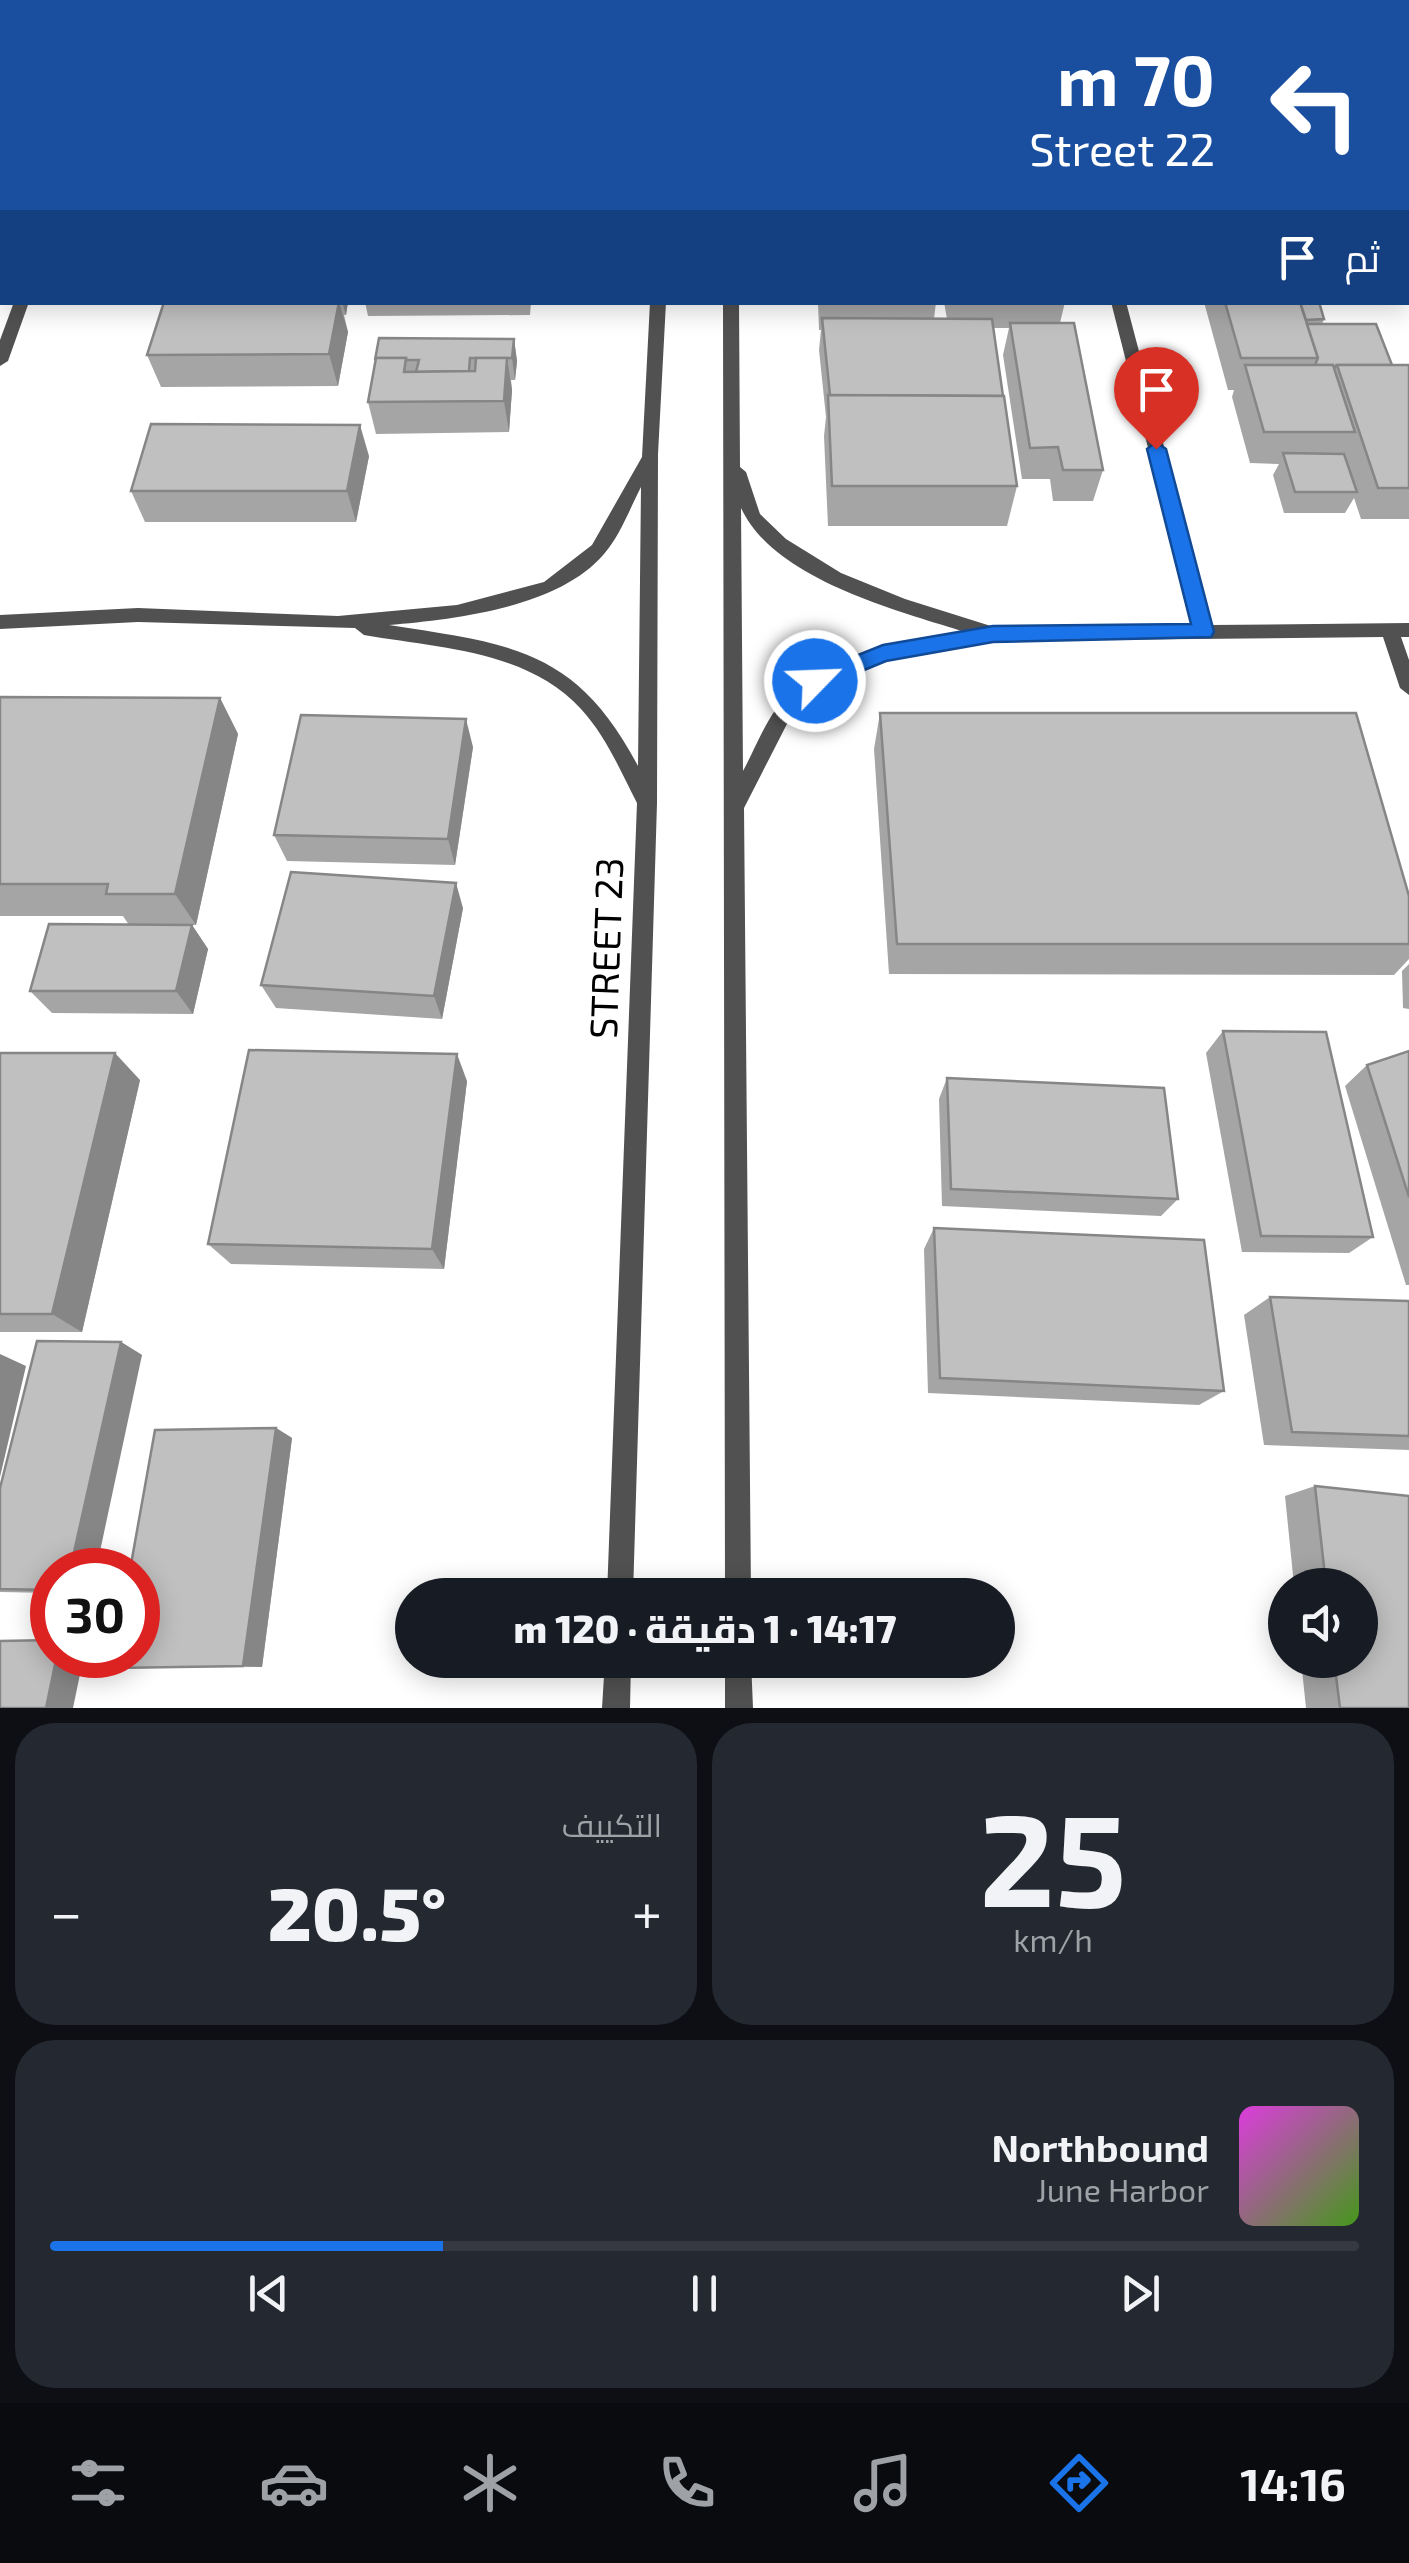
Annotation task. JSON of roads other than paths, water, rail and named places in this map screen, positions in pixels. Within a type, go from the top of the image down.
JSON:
[{"type":"street","points":[[0,360],[21,305]]},
{"type":"street","name":"STREET 23","points":[[621,1578],[647,804],[650,454],[658,305]]},
{"type":"street","points":[[731,305],[738,1578]]},
{"type":"street","points":[[1119,305],[1204,632]]},
{"type":"street","points":[[0,622],[138,615],[338,623],[457,612],[550,587],[598,550],[624,509],[650,454]]},
{"type":"street","points":[[732,454],[754,520],[788,548],[864,590],[993,634]]},
{"type":"street","points":[[338,623],[512,656],[548,672],[569,686],[596,714],[647,804]]},
{"type":"street","points":[[734,807],[782,715],[815,681],[883,653],[993,634],[1399,630],[1409,688]]},
{"type":"street","points":[[616,1708],[617,1678]]},
{"type":"street","points":[[738,1678],[739,1708]]}]
